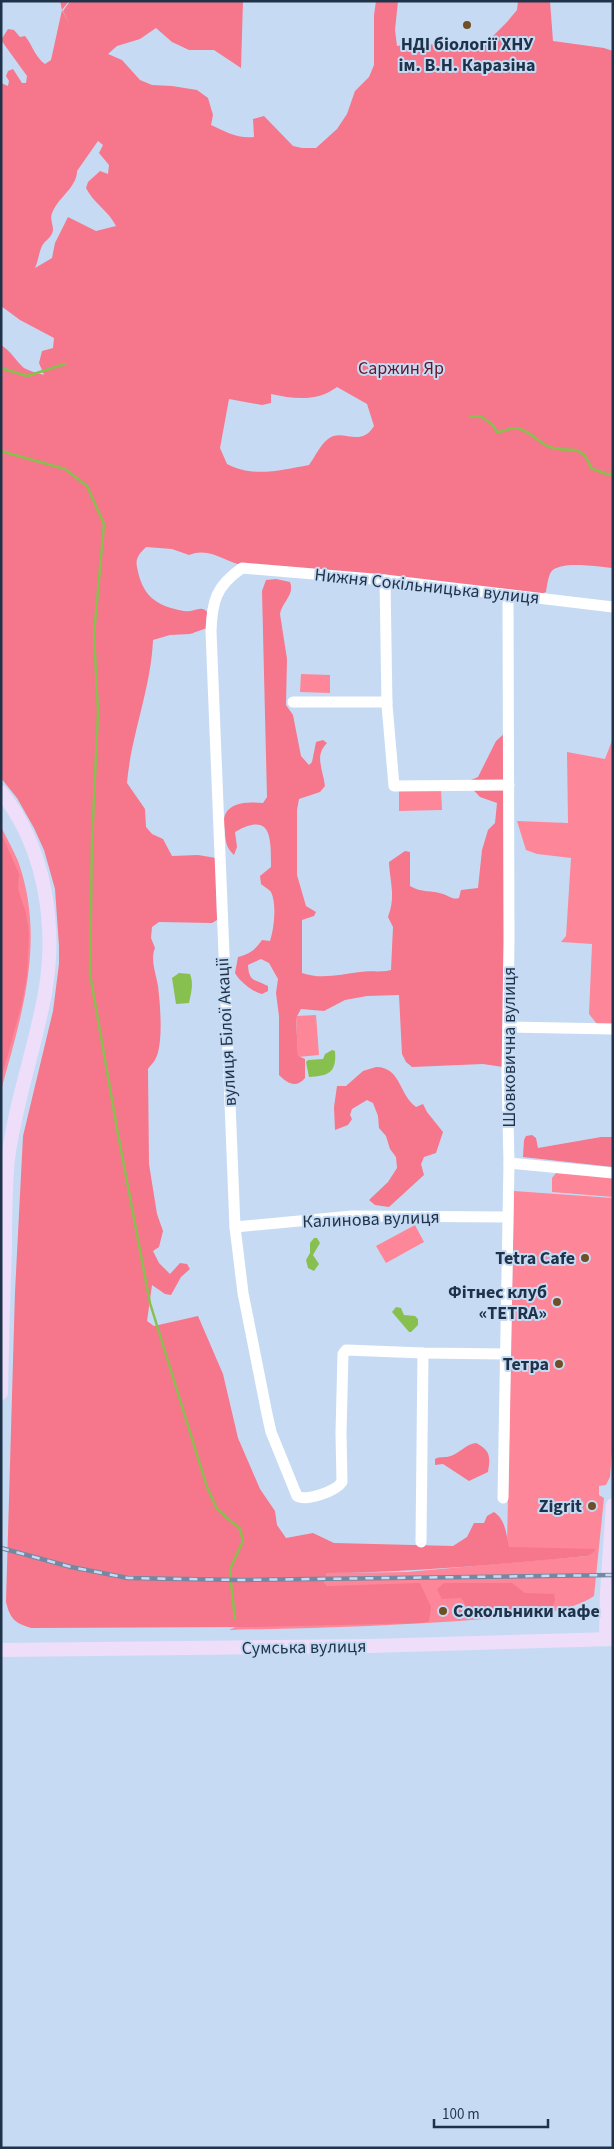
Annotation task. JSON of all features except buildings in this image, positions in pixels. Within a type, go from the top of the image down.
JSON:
[{"type":"main road","points":[[1,792],[20,822],[37,860],[45,896],[48,936],[45,994],[8,1161],[1,1393]]},
{"type":"main road","points":[[609,1639],[607,1592],[613,1505]]},
{"type":"main road","name":"Сумська вулиця","points":[[1,1650],[386,1646],[609,1639]]},
{"type":"street","name":"Нижня Сокільницька вулиця","points":[[242,568],[386,580],[613,607]]},
{"type":"street","name":"вулиця Білої Акації","points":[[242,568],[227,578],[216,593],[210,631],[235,1227],[243,1293],[266,1414],[296,1494],[300,1498],[305,1499],[335,1489],[342,1482],[343,1354],[346,1350],[423,1353]]},
{"type":"street","points":[[386,580],[387,702],[394,786],[509,785]]},
{"type":"street","name":"Шовковична вулиця","points":[[502,1498],[509,1163],[506,1074],[508,1028],[508,596]]},
{"type":"street","points":[[293,702],[387,702]]},
{"type":"street","points":[[508,1028],[613,1029]]},
{"type":"street","points":[[509,1163],[613,1172]]},
{"type":"street","name":"Калинова вулиця","points":[[235,1227],[352,1216],[507,1217]]},
{"type":"street","points":[[421,1542],[423,1353],[504,1354]]},
{"type":"shaded area","points":[[301,674],[330,675],[330,693],[300,692]]},
{"type":"shaded area","points":[[613,738],[613,1025],[597,1024],[589,1014],[592,944],[561,942],[566,936],[571,858],[537,854],[526,850],[517,821],[568,823],[567,752],[605,759]]},
{"type":"shaded area","points":[[441,790],[442,810],[399,811],[399,791]]},
{"type":"shaded area","points":[[1,827],[18,861],[26,890],[30,919],[30,948],[28,977],[23,1005],[1,1090]]},
{"type":"shaded area","points":[[179,973],[190,974],[192,985],[189,1003],[176,1004],[172,978]]},
{"type":"shaded area","points":[[316,1015],[319,1055],[298,1057],[296,1016]]},
{"type":"shaded area","points":[[332,1050],[335,1051],[333,1069],[321,1076],[309,1077],[306,1062],[308,1060],[323,1059],[325,1054]]},
{"type":"shaded area","points":[[556,1173],[613,1175],[613,1197],[552,1192],[552,1178]]},
{"type":"shaded area","name":"Тетра","points":[[514,1191],[613,1198],[613,1439],[610,1477],[606,1485],[599,1486],[599,1495],[604,1498],[594,1596],[571,1607],[511,1617],[388,1625],[229,1630],[328,1586],[324,1582],[327,1573],[407,1572],[587,1556],[507,1548]]},
{"type":"shaded area","points":[[415,1225],[424,1242],[386,1263],[376,1246]]},
{"type":"shaded area","points":[[314,1238],[317,1238],[320,1243],[313,1255],[319,1264],[314,1271],[308,1268],[306,1260],[310,1253],[310,1243]]},
{"type":"shaded area","points":[[396,1307],[401,1308],[404,1315],[415,1316],[418,1319],[418,1325],[411,1332],[392,1312]]},
{"type":"green space","points":[[60,1],[69,1],[62,10]]},
{"type":"green space","name":"Саржин Яр","points":[[70,1],[243,1],[241,68],[214,50],[189,50],[172,42],[156,28],[140,39],[117,46],[108,54],[122,60],[140,80],[152,85],[197,90],[208,98],[213,115],[211,125],[222,130],[237,136],[254,137],[253,119],[264,116],[293,146],[316,148],[337,129],[347,114],[355,91],[369,77],[374,65],[374,15],[376,1],[398,1],[395,30],[397,46],[409,44],[478,45],[494,35],[507,22],[517,10],[518,1],[550,1],[553,41],[613,51],[613,568],[571,565],[556,568],[550,574],[546,592],[539,595],[246,566],[204,552],[189,555],[172,549],[146,547],[137,558],[137,567],[142,585],[152,598],[174,609],[188,611],[203,609],[209,614],[207,628],[190,634],[170,635],[153,640],[149,676],[132,747],[127,783],[145,809],[146,827],[152,834],[163,839],[172,856],[198,855],[216,858],[217,920],[212,923],[159,922],[152,927],[151,938],[155,948],[153,962],[158,986],[161,1023],[158,1053],[148,1069],[149,1164],[157,1214],[163,1231],[159,1247],[153,1251],[159,1263],[170,1274],[180,1263],[187,1264],[190,1269],[181,1277],[171,1295],[165,1294],[152,1285],[147,1321],[154,1326],[198,1316],[223,1374],[238,1438],[260,1489],[275,1511],[277,1525],[286,1538],[313,1533],[334,1543],[453,1546],[467,1537],[474,1523],[484,1523],[487,1516],[494,1512],[503,1523],[509,1547],[595,1549],[594,1552],[587,1556],[522,1562],[425,1569],[327,1573],[324,1582],[328,1586],[420,1583],[431,1607],[429,1621],[422,1623],[252,1627],[31,1628],[20,1624],[14,1619],[9,1612],[6,1602],[15,1292],[23,1136],[53,1011],[59,964],[59,946],[55,889],[44,850],[17,798],[1,778],[1,345],[24,368],[44,375],[39,363],[42,351],[53,348],[54,338],[20,320],[1,306],[1,83],[8,86],[9,81],[6,76],[8,71],[13,69],[22,83],[26,83],[27,76],[1,40],[8,29],[14,30],[20,37],[25,36],[45,64],[51,60],[62,10],[70,25],[63,11]],"holes":[[[98,141],[103,145],[99,153],[109,165],[108,174],[100,171],[88,182],[86,188],[116,226],[96,231],[68,217],[55,243],[52,258],[35,268],[42,246],[53,230],[51,218],[53,211],[71,187],[77,171]],[[337,387],[367,404],[374,426],[369,433],[357,437],[333,436],[322,444],[309,465],[278,471],[257,472],[247,471],[227,464],[220,448],[229,399],[262,405],[271,403],[271,394],[305,398],[321,395]]]},
{"type":"green space","points":[[276,579],[290,582],[291,587],[290,595],[280,614],[287,659],[286,705],[293,715],[301,756],[309,765],[312,762],[316,742],[323,740],[327,743],[323,748],[320,758],[325,786],[320,792],[299,799],[297,810],[297,875],[306,906],[316,912],[314,916],[302,920],[302,973],[324,976],[391,970],[393,927],[388,917],[392,902],[389,862],[405,851],[410,852],[410,886],[419,890],[455,898],[459,898],[461,890],[478,888],[482,850],[488,830],[495,823],[497,803],[480,797],[466,782],[478,777],[496,741],[506,732],[503,1067],[483,1064],[412,1067],[406,1062],[402,1054],[399,995],[367,996],[345,1000],[324,1011],[301,1009],[296,1018],[298,1056],[305,1059],[305,1078],[298,1083],[292,1084],[279,1075],[279,1016],[276,993],[278,979],[269,963],[261,959],[248,965],[249,970],[253,979],[268,986],[268,991],[262,994],[251,989],[235,973],[238,957],[252,951],[262,940],[270,941],[274,923],[274,903],[270,891],[261,884],[260,876],[271,867],[271,846],[267,831],[263,826],[247,826],[235,832],[237,847],[234,855],[226,843],[224,822],[226,813],[234,806],[246,803],[263,803],[267,797],[262,591],[266,580]]},
{"type":"green space","points":[[1,833],[19,874],[18,889],[26,913],[29,933],[27,976],[22,1003],[1,1079]]},
{"type":"green space","points":[[376,1067],[384,1068],[395,1076],[410,1102],[416,1107],[423,1104],[443,1132],[436,1153],[424,1157],[421,1164],[424,1175],[389,1207],[375,1205],[369,1200],[388,1182],[397,1168],[396,1157],[390,1149],[386,1136],[379,1128],[378,1116],[373,1103],[367,1100],[352,1109],[350,1115],[352,1119],[348,1125],[335,1130],[334,1107],[337,1086],[346,1086],[363,1071]]},
{"type":"green space","points":[[532,1135],[536,1138],[538,1148],[601,1137],[613,1137],[613,1167],[523,1157],[524,1140],[526,1136]]},
{"type":"green space","points":[[476,1443],[487,1451],[488,1472],[469,1481],[443,1464],[435,1465],[435,1459],[451,1456]]},
{"type":"green space","points":[[444,1583],[512,1583],[525,1593],[554,1594],[555,1600],[553,1606],[535,1613],[524,1610],[458,1617],[458,1611],[465,1603],[461,1598],[442,1599],[437,1589]]},
{"type":"waterway","points":[[1,368],[27,376],[65,364]]},
{"type":"waterway","points":[[470,417],[480,416],[492,424],[497,432],[517,428],[524,430],[550,447],[579,451],[583,454],[591,468],[609,475],[613,472]]},
{"type":"waterway","points":[[1,451],[65,469],[87,486],[104,524],[94,634],[98,712],[92,842],[90,974],[150,1303],[207,1487],[217,1509],[240,1529],[243,1541],[231,1567],[230,1574],[235,1619]]},
{"type":"railway","points":[[1,1548],[71,1567],[128,1578],[240,1580],[613,1575]]},
{"type":"place","name":"НДІ біології ХНУ ім. В.Н. Каразіна","points":[[467,25]]},
{"type":"place","name":"Tetra Cafe","points":[[585,1258]]},
{"type":"place","name":"Фітнес клуб «TETRA»","points":[[557,1302]]},
{"type":"place","name":"Тетра","points":[[559,1364]]},
{"type":"place","name":"Zigrit","points":[[592,1506]]},
{"type":"place","name":"Сокольники кафе","points":[[443,1611]]}]
